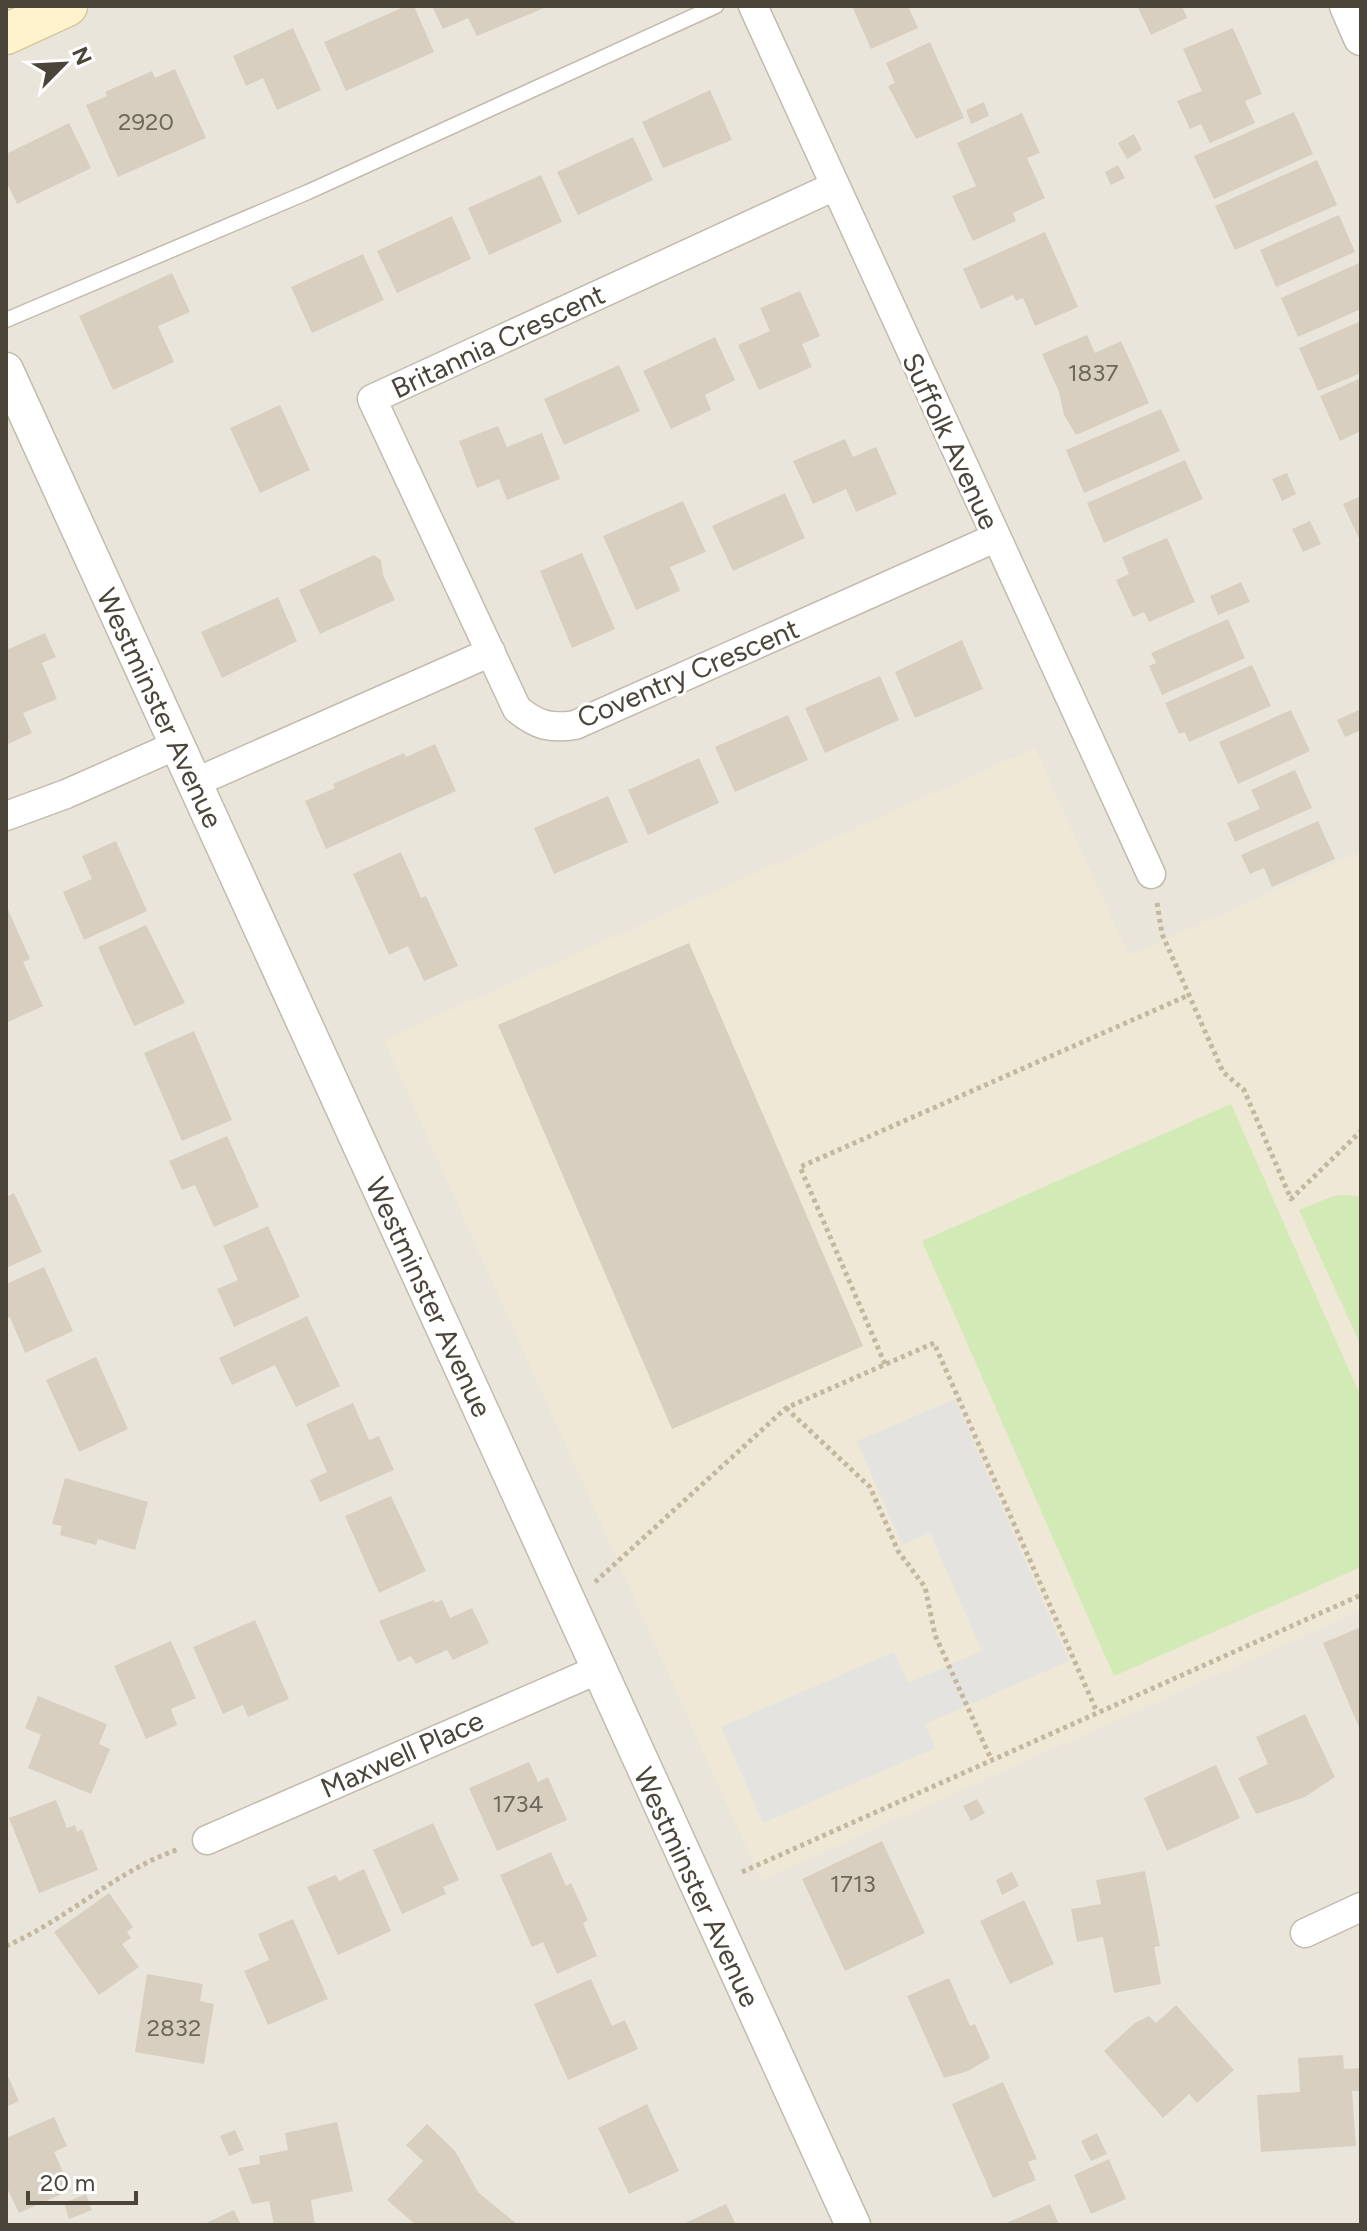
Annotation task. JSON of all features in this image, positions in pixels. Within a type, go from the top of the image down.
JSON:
[{"type":"main road","points":[[6,34],[67,6]]},
{"type":"street","name":"Suffolk Avenue","points":[[753,6],[1151,874]]},
{"type":"street","points":[[1347,6],[1361,38]]},
{"type":"street","name":"Britannia Crescent","points":[[491,652],[372,399],[835,186]]},
{"type":"street","name":"Westminster Avenue","points":[[6,370],[853,2225]]},
{"type":"street","name":"Coventry Crescent","points":[[491,652],[517,709],[535,723],[552,728],[575,725],[995,538]]},
{"type":"street","points":[[194,783],[491,652]]},
{"type":"street","points":[[6,816],[66,794],[177,745]]},
{"type":"street","name":"Maxwell Place","points":[[207,1840],[597,1670]]},
{"type":"street","points":[[1305,1933],[1361,1907]]},
{"type":"lane","points":[[6,320],[308,192],[716,6]]},
{"type":"path","points":[[1151,874],[1162,934],[1223,1072],[1244,1090],[1291,1199],[1361,1131]]},
{"type":"path","points":[[885,1364],[800,1167],[1189,995]]},
{"type":"path","points":[[566,1597],[592,1584],[786,1408],[934,1343],[1097,1712]]},
{"type":"path","points":[[786,1408],[870,1487],[898,1551],[925,1587],[935,1635],[991,1759]]},
{"type":"path","points":[[742,1872],[1361,1595]]},
{"type":"path","points":[[6,1946],[41,1930],[140,1865],[207,1840]]},
{"type":"shaded area","points":[[6,6],[1361,6],[1361,2225],[6,2225]]},
{"type":"shaded area","points":[[1035,748],[1129,956],[1361,852],[1361,1610],[761,1880],[384,1040]]},
{"type":"shaded area","points":[[955,1399],[1069,1661],[925,1724],[935,1748],[763,1823],[721,1727],[894,1652],[908,1683],[982,1651],[930,1533],[902,1545],[857,1441]]},
{"type":"green space","points":[[1231,1104],[1361,1397],[1361,1567],[1114,1676],[922,1241]]},
{"type":"green space","points":[[1336,1195],[1361,1196],[1361,1346],[1299,1210]]},
{"type":"building","points":[[406,6],[414,6],[434,52],[346,91],[324,42]]},
{"type":"building","points":[[432,6],[549,6],[477,36],[468,18],[443,29]]},
{"type":"building","points":[[852,6],[908,6],[918,28],[871,49]]},
{"type":"building","points":[[1137,6],[1182,6],[1187,18],[1151,35]]},
{"type":"building","points":[[293,28],[321,90],[277,110],[263,78],[246,86],[233,56]]},
{"type":"building","points":[[1233,28],[1262,94],[1245,101],[1255,123],[1210,143],[1201,124],[1190,129],[1177,101],[1202,91],[1183,49]]},
{"type":"building","points":[[930,42],[964,118],[916,139],[888,86],[895,83],[886,63]]},
{"type":"building","points":[[175,69],[206,138],[118,177],[86,105],[107,96],[105,92],[152,71],[155,78]]},
{"type":"building","points":[[710,90],[732,140],[663,168],[642,122]]},
{"type":"building","points":[[984,102],[989,116],[971,124],[966,110]]},
{"type":"building","points":[[1294,112],[1313,154],[1214,199],[1194,156]]},
{"type":"building","points":[[1022,113],[1040,153],[1027,158],[1045,198],[1013,213],[1016,221],[973,241],[952,196],[976,186],[957,143]]},
{"type":"building","points":[[69,123],[91,168],[17,204],[6,181],[6,154]]},
{"type":"building","points":[[1134,134],[1142,150],[1127,159],[1118,143]]},
{"type":"building","points":[[633,137],[653,180],[578,215],[557,172]]},
{"type":"building","points":[[1317,160],[1337,205],[1235,250],[1215,206]]},
{"type":"building","points":[[1118,165],[1125,178],[1111,185],[1105,172]]},
{"type":"building","points":[[541,175],[562,222],[489,255],[468,208]]},
{"type":"building","points":[[1339,215],[1355,252],[1276,287],[1260,250]]},
{"type":"building","points":[[452,216],[471,259],[397,293],[377,251]]},
{"type":"building","points":[[1045,232],[1078,307],[1035,326],[1023,298],[1016,301],[1013,295],[981,309],[963,269]]},
{"type":"building","points":[[363,254],[384,300],[312,333],[291,287]]},
{"type":"building","points":[[1359,263],[1361,309],[1298,337],[1281,298]]},
{"type":"building","points":[[172,273],[190,312],[158,326],[174,362],[113,390],[79,316]]},
{"type":"building","points":[[800,291],[820,336],[802,344],[812,367],[759,390],[738,345],[770,331],[760,308]]},
{"type":"building","points":[[1361,321],[1361,373],[1318,391],[1299,348]]},
{"type":"building","points":[[1087,335],[1095,353],[1121,341],[1149,403],[1076,435],[1064,415],[1059,392],[1042,354]]},
{"type":"building","points":[[715,337],[735,380],[705,395],[711,410],[671,429],[643,371]]},
{"type":"building","points":[[619,365],[640,411],[564,445],[544,399]]},
{"type":"building","points":[[1361,378],[1361,431],[1340,441],[1320,396]]},
{"type":"building","points":[[280,405],[310,470],[260,493],[230,428]]},
{"type":"building","points":[[1161,409],[1180,451],[1084,493],[1066,450]]},
{"type":"building","points":[[498,426],[507,447],[542,433],[560,479],[507,500],[499,479],[477,488],[459,441]]},
{"type":"building","points":[[845,439],[853,457],[876,447],[897,494],[856,512],[846,489],[813,504],[793,461]]},
{"type":"building","points":[[1185,460],[1203,499],[1104,543],[1087,503]]},
{"type":"building","points":[[1287,473],[1296,494],[1282,501],[1272,479]]},
{"type":"building","points":[[785,493],[805,538],[733,571],[712,526]]},
{"type":"building","points":[[1361,496],[1361,543],[1343,504]]},
{"type":"building","points":[[683,501],[706,552],[670,567],[680,591],[636,610],[603,536]]},
{"type":"building","points":[[1310,521],[1321,544],[1303,552],[1292,529]]},
{"type":"building","points":[[1167,538],[1195,602],[1149,622],[1144,612],[1133,617],[1116,580],[1129,574],[1122,557]]},
{"type":"building","points":[[582,553],[615,629],[572,648],[540,571]]},
{"type":"building","points":[[374,555],[381,560],[383,575],[395,600],[320,634],[299,590]]},
{"type":"building","points":[[1241,582],[1250,602],[1218,615],[1210,596]]},
{"type":"building","points":[[278,597],[297,641],[222,678],[201,632]]},
{"type":"building","points":[[1228,619],[1245,658],[1162,695],[1149,666],[1156,663],[1151,653]]},
{"type":"building","points":[[45,633],[56,657],[42,663],[57,699],[23,713],[32,733],[6,745],[6,650]]},
{"type":"building","points":[[962,640],[983,689],[915,718],[895,672]]},
{"type":"building","points":[[1252,665],[1271,706],[1189,742],[1185,732],[1179,734],[1165,703]]},
{"type":"building","points":[[880,676],[899,720],[825,753],[805,708]]},
{"type":"building","points":[[1361,709],[1361,730],[1345,737],[1337,720]]},
{"type":"building","points":[[1291,710],[1310,751],[1238,784],[1219,742]]},
{"type":"building","points":[[788,715],[808,760],[735,792],[715,747]]},
{"type":"building","points":[[435,744],[456,791],[326,849],[305,801],[335,788],[333,784],[404,753],[406,757]]},
{"type":"building","points":[[699,758],[719,803],[648,835],[628,790]]},
{"type":"building","points":[[1295,770],[1312,808],[1235,842],[1227,823],[1260,809],[1251,790]]},
{"type":"building","points":[[608,796],[628,842],[554,874],[534,828]]},
{"type":"building","points":[[1318,821],[1335,859],[1272,887],[1264,868],[1250,874],[1241,855]]},
{"type":"building","points":[[116,841],[147,911],[84,940],[63,892],[92,879],[82,856]]},
{"type":"building","points":[[401,852],[421,898],[426,896],[458,966],[424,981],[408,946],[389,955],[353,874]]},
{"type":"building","points":[[6,905],[30,959],[23,962],[43,1006],[6,1023]]},
{"type":"building","points":[[146,925],[185,1003],[134,1026],[98,947]]},
{"type":"building","points":[[689,943],[863,1346],[672,1429],[498,1025]]},
{"type":"building","points":[[194,1031],[232,1120],[182,1141],[144,1053]]},
{"type":"building","points":[[227,1136],[259,1207],[214,1227],[195,1185],[182,1190],[169,1161]]},
{"type":"building","points":[[14,1193],[42,1252],[6,1268],[6,1197]]},
{"type":"building","points":[[268,1226],[300,1297],[234,1327],[217,1289],[238,1280],[223,1246]]},
{"type":"building","points":[[44,1267],[73,1331],[25,1353],[10,1317],[6,1319],[6,1284]]},
{"type":"building","points":[[307,1316],[340,1386],[296,1407],[275,1365],[232,1385],[219,1358]]},
{"type":"building","points":[[96,1357],[128,1429],[79,1452],[46,1380]]},
{"type":"building","points":[[353,1403],[369,1440],[379,1436],[394,1470],[320,1502],[310,1480],[327,1472],[306,1424]]},
{"type":"building","points":[[65,1478],[148,1502],[135,1550],[98,1539],[96,1545],[60,1535],[62,1526],[52,1524]]},
{"type":"building","points":[[391,1496],[426,1571],[379,1593],[345,1516]]},
{"type":"building","points":[[434,1600],[435,1603],[442,1600],[450,1618],[472,1608],[489,1643],[453,1660],[447,1650],[416,1664],[411,1656],[398,1662],[379,1621]]},
{"type":"building","points":[[255,1620],[289,1699],[248,1717],[243,1705],[223,1714],[193,1647]]},
{"type":"building","points":[[1361,1627],[1361,1732],[1323,1643]]},
{"type":"building","points":[[171,1641],[196,1698],[171,1709],[177,1725],[146,1739],[114,1666]]},
{"type":"building","points":[[38,1696],[107,1724],[99,1744],[110,1749],[91,1794],[28,1768],[41,1735],[25,1728]]},
{"type":"building","points":[[1305,1714],[1335,1777],[1305,1797],[1256,1814],[1238,1778],[1268,1764],[1256,1737]]},
{"type":"building","points":[[529,1762],[538,1782],[548,1777],[567,1820],[497,1851],[469,1788]]},
{"type":"building","points":[[1216,1765],[1240,1818],[1167,1851],[1144,1798]]},
{"type":"building","points":[[977,1799],[985,1813],[971,1821],[963,1806]]},
{"type":"building","points":[[56,1800],[67,1828],[75,1825],[77,1832],[82,1829],[98,1870],[39,1893],[9,1818]]},
{"type":"building","points":[[433,1823],[459,1880],[443,1887],[446,1894],[402,1914],[373,1850]]},
{"type":"building","points":[[882,1841],[925,1933],[845,1971],[802,1879]]},
{"type":"building","points":[[551,1852],[566,1886],[571,1883],[588,1920],[583,1923],[597,1956],[557,1974],[543,1942],[532,1947],[500,1875]]},
{"type":"building","points":[[364,1869],[391,1931],[338,1955],[307,1887],[336,1875],[339,1881]]},
{"type":"building","points":[[1145,1871],[1160,1946],[1154,1947],[1161,1984],[1114,1993],[1103,1937],[1077,1942],[1071,1909],[1101,1904],[1096,1880]]},
{"type":"building","points":[[1012,1872],[1019,1886],[1002,1895],[996,1880]]},
{"type":"building","points":[[109,1893],[133,1927],[127,1932],[131,1938],[122,1944],[139,1967],[99,1995],[54,1932]]},
{"type":"building","points":[[1024,1900],[1054,1964],[1010,1984],[980,1921]]},
{"type":"building","points":[[293,1919],[328,1999],[268,2025],[244,1971],[269,1960],[258,1934]]},
{"type":"building","points":[[147,1974],[203,1984],[200,2001],[214,2004],[204,2064],[135,2052]]},
{"type":"building","points":[[949,1978],[970,2026],[975,2024],[990,2058],[968,2071],[944,2078],[907,1996]]},
{"type":"building","points":[[591,1979],[612,2026],[625,2020],[638,2049],[568,2080],[534,2004]]},
{"type":"building","points":[[1176,2005],[1234,2070],[1197,2103],[1189,2094],[1163,2118],[1104,2051],[1135,2023],[1149,2016],[1156,2023]]},
{"type":"building","points":[[1343,2055],[1344,2069],[1361,2068],[1361,2091],[1352,2091],[1356,2146],[1261,2152],[1257,2095],[1300,2092],[1298,2058]]},
{"type":"building","points":[[6,2072],[19,2101],[6,2107]]},
{"type":"building","points":[[1003,2082],[1037,2159],[1028,2162],[1036,2180],[993,2198],[952,2104]]},
{"type":"building","points":[[647,2104],[679,2171],[629,2194],[598,2128]]},
{"type":"building","points":[[54,2117],[67,2146],[54,2152],[71,2190],[19,2213],[6,2186],[6,2138]]},
{"type":"building","points":[[337,2122],[353,2191],[311,2200],[315,2225],[274,2225],[269,2201],[252,2204],[238,2168],[260,2164],[259,2156],[288,2150],[285,2133]]},
{"type":"building","points":[[427,2124],[455,2151],[478,2192],[518,2225],[416,2225],[387,2200],[423,2161],[406,2145]]},
{"type":"building","points":[[235,2130],[244,2150],[229,2156],[220,2136]]},
{"type":"building","points":[[1097,2133],[1107,2154],[1091,2161],[1081,2141]]},
{"type":"building","points":[[1109,2159],[1126,2199],[1091,2214],[1074,2175]]},
{"type":"building","points":[[86,2194],[92,2210],[69,2219],[64,2203]]},
{"type":"building","points":[[726,2204],[736,2225],[681,2225]]},
{"type":"building","points":[[1050,2204],[1059,2225],[1002,2225]]},
{"type":"building","points":[[234,2210],[241,2225],[202,2225]]}]
